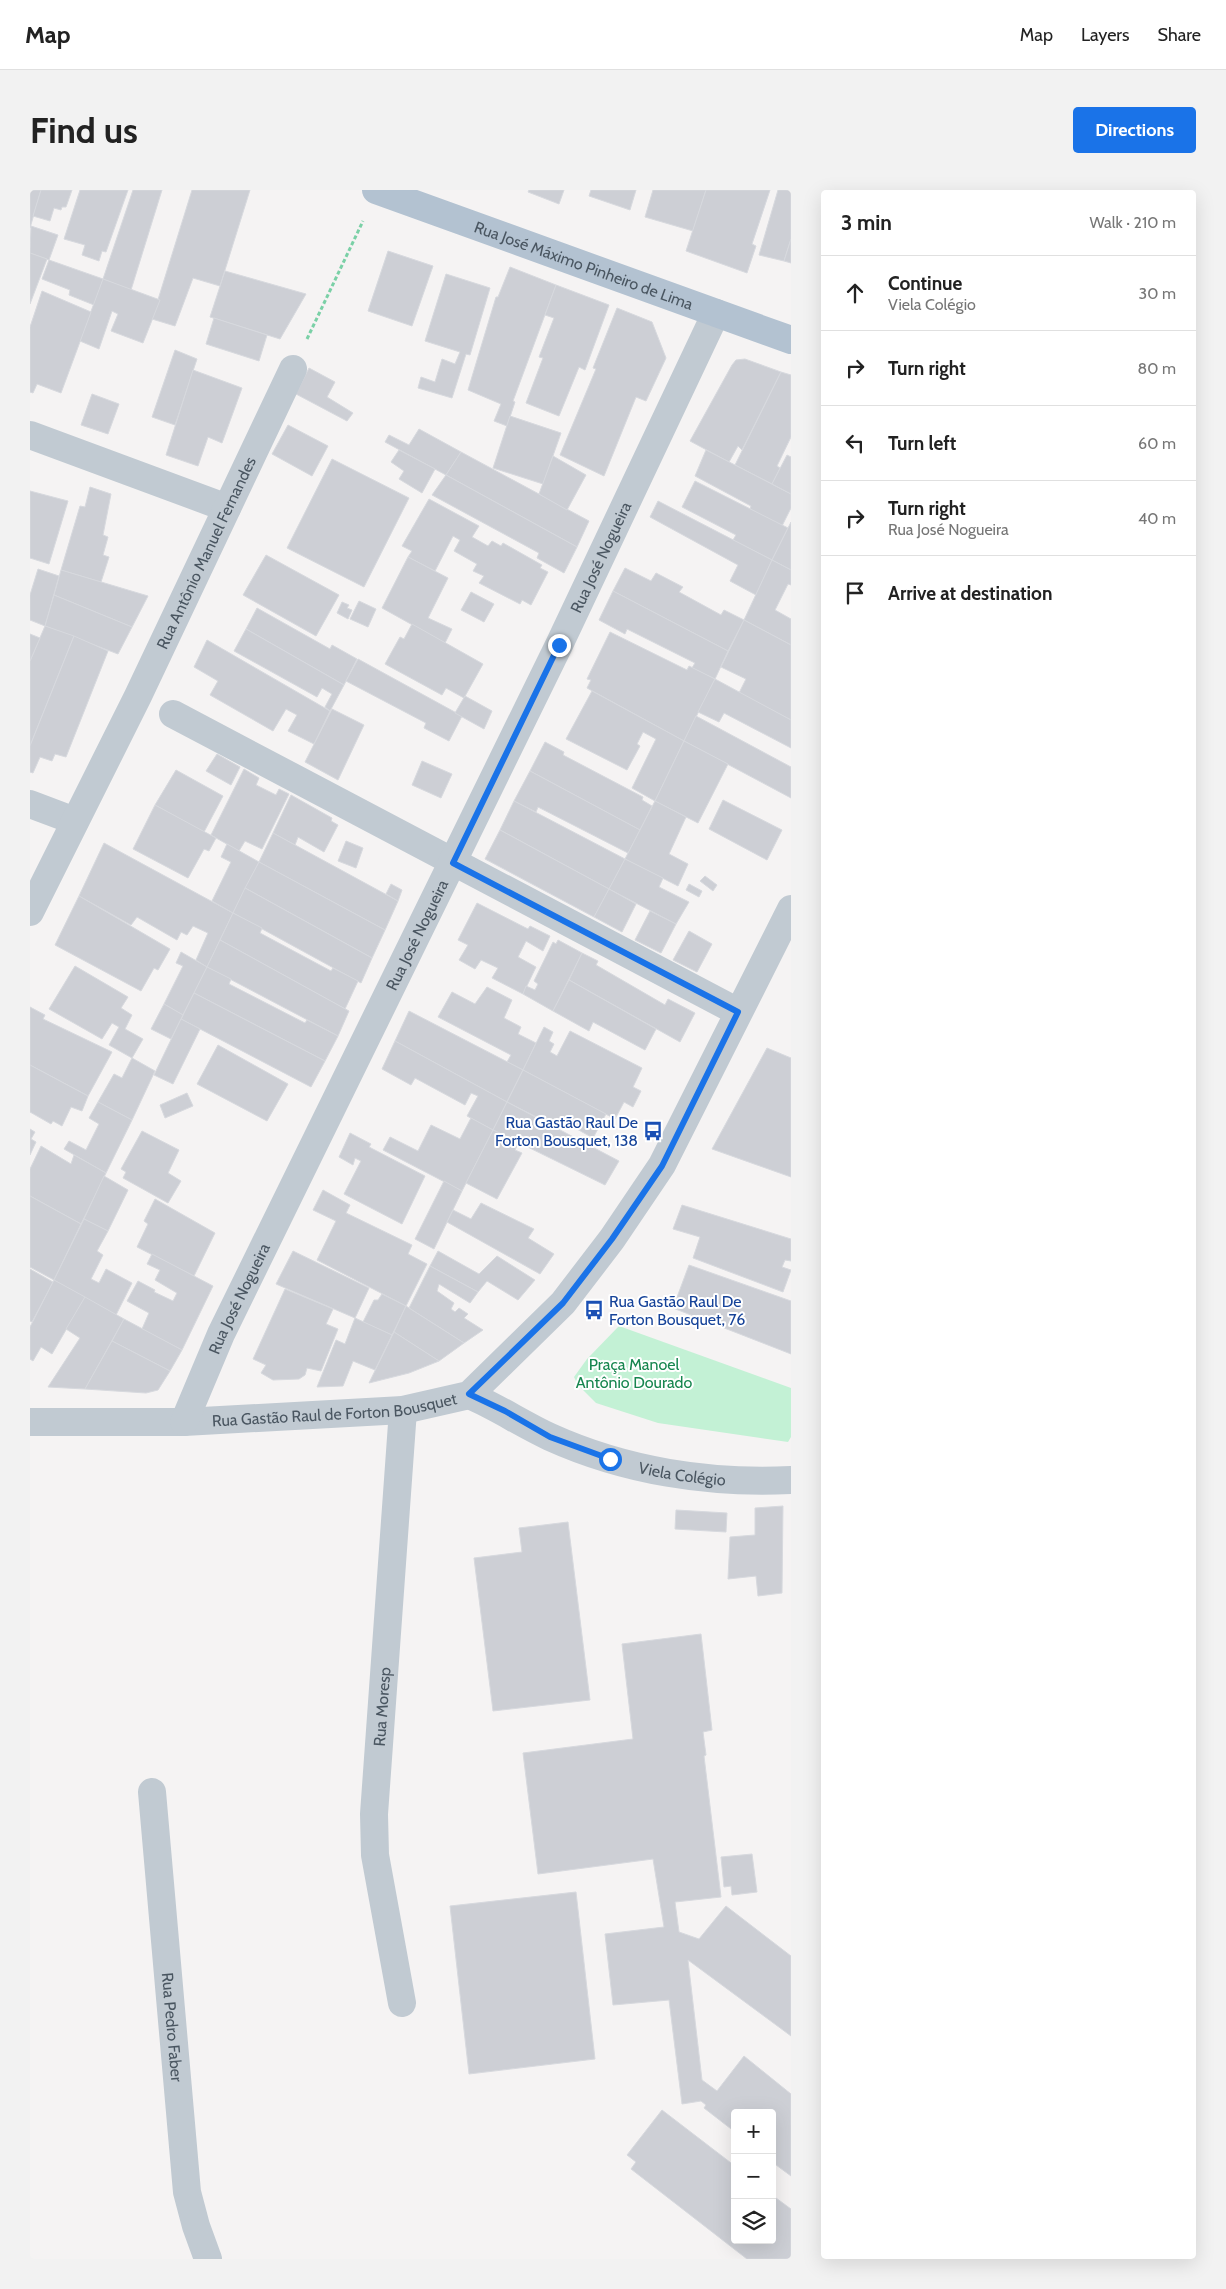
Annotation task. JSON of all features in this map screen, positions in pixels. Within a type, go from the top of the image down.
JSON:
[{"type":"main road","name":"Rua José Máximo Pinheiro de Lima","points":[[377,190],[791,340]]},
{"type":"street","name":"Rua José Nogueira","points":[[184,1422],[221,1334],[559,645],[716,313]]},
{"type":"street","name":"Rua Antônio Manuel Fernandes","points":[[30,912],[138,696],[293,369]]},
{"type":"street","points":[[30,435],[227,508]]},
{"type":"street","points":[[172,714],[738,1012]]},
{"type":"street","points":[[30,804],[75,821]]},
{"type":"street","name":"Rua Gastão Raul de Forton Bousquet","points":[[30,1422],[184,1422],[403,1410],[469,1394],[563,1303],[612,1239],[662,1166],[791,909]]},
{"type":"street","name":"Viela Colégio","points":[[469,1394],[505,1411],[550,1437],[610,1459],[678,1475],[702,1478],[791,1480]]},
{"type":"street","name":"Rua Moresp","points":[[402,2003],[375,1855],[374,1814],[403,1410]]},
{"type":"street","name":"Rua Pedro Faber","points":[[152,1792],[187,2192],[196,2226],[208,2259]]},
{"type":"path","points":[[293,369],[377,190]]},
{"type":"green space","name":"Praça Manoel Antônio Dourado","points":[[619,1326],[791,1388],[791,1437],[788,1442],[658,1423],[596,1403],[578,1385],[574,1377],[587,1359]]},
{"type":"building","points":[[30,190],[41,190],[30,228]]},
{"type":"building","points":[[41,190],[72,190],[66,207],[62,207],[61,210],[54,208],[50,221],[33,216]]},
{"type":"building","points":[[80,190],[128,190],[106,252],[102,251],[99,261],[82,255],[85,245],[64,239]]},
{"type":"building","points":[[133,190],[162,190],[131,290],[103,279]]},
{"type":"building","points":[[192,190],[250,190],[220,286],[193,278],[175,326],[152,319]]},
{"type":"building","points":[[529,190],[564,190],[559,204],[528,192]]},
{"type":"building","points":[[591,190],[636,190],[630,210],[589,196]]},
{"type":"building","points":[[653,190],[706,190],[693,231],[645,217]]},
{"type":"building","points":[[706,190],[770,190],[752,244],[756,246],[747,273],[686,251]]},
{"type":"building","points":[[778,190],[791,190],[791,239],[784,261],[759,255]]},
{"type":"building","points":[[31,226],[58,235],[49,260],[30,253]]},
{"type":"building","points":[[791,239],[791,263],[784,261]]},
{"type":"building","points":[[388,251],[433,266],[412,326],[368,311]]},
{"type":"building","points":[[30,253],[47,259],[30,304]]},
{"type":"building","points":[[49,260],[103,279],[94,305],[69,295],[70,290],[42,279]]},
{"type":"building","points":[[510,267],[556,285],[513,401],[515,402],[507,426],[494,421],[501,404],[468,390],[496,297],[498,297]]},
{"type":"building","points":[[225,271],[306,294],[280,339],[210,317]]},
{"type":"building","points":[[446,274],[490,288],[470,355],[466,354],[452,398],[418,388],[421,377],[435,382],[442,359],[455,364],[460,352],[425,341]]},
{"type":"building","points":[[103,279],[160,300],[143,343],[111,331],[118,314],[112,311],[99,349],[80,341]]},
{"type":"building","points":[[556,285],[609,305],[585,370],[579,367],[559,416],[526,403],[543,358],[539,357],[554,318],[545,315]]},
{"type":"building","points":[[42,291],[91,312],[61,393],[37,384],[33,393],[30,392],[30,327]]},
{"type":"building","points":[[617,308],[652,322],[666,358],[646,401],[636,397],[604,476],[560,455],[596,369],[593,368]]},
{"type":"building","points":[[214,318],[267,335],[259,361],[206,344]]},
{"type":"building","points":[[175,350],[197,359],[175,425],[152,417]]},
{"type":"building","points":[[745,359],[781,372],[742,450],[738,446],[729,462],[690,441],[732,365],[736,360]]},
{"type":"building","points":[[309,368],[335,382],[327,397],[353,413],[347,421],[296,394]]},
{"type":"building","points":[[193,370],[242,388],[222,443],[208,437],[198,466],[166,455]]},
{"type":"building","points":[[781,372],[791,375],[791,437],[777,466],[780,468],[772,484],[735,465]]},
{"type":"building","points":[[92,394],[119,404],[108,434],[81,425]]},
{"type":"building","points":[[510,416],[561,433],[543,484],[493,468]]},
{"type":"building","points":[[288,425],[328,446],[312,476],[272,454]]},
{"type":"building","points":[[419,429],[461,452],[446,475],[385,442],[389,435],[409,445]]},
{"type":"building","points":[[399,450],[435,469],[422,493],[399,479],[404,471],[391,462]]},
{"type":"building","points":[[706,450],[791,494],[791,508],[782,526],[750,509],[751,506],[695,476]]},
{"type":"building","points":[[461,452],[589,521],[577,547],[446,475]]},
{"type":"building","points":[[787,455],[791,457],[791,494],[772,484]]},
{"type":"building","points":[[553,456],[586,475],[567,510],[539,494]]},
{"type":"building","points":[[332,459],[409,498],[364,587],[287,548]]},
{"type":"building","points":[[446,475],[577,547],[564,573],[537,558],[539,553],[432,495]]},
{"type":"building","points":[[695,481],[788,528],[772,560],[733,540],[736,535],[682,507]]},
{"type":"building","points":[[90,487],[111,494],[103,535],[108,537],[103,555],[109,557],[101,582],[61,570],[80,506],[85,507]]},
{"type":"building","points":[[30,491],[68,501],[49,564],[30,558]]},
{"type":"building","points":[[429,499],[479,526],[472,537],[488,546],[492,541],[501,546],[503,543],[542,565],[540,568],[548,572],[531,605],[522,600],[520,604],[479,583],[484,576],[473,571],[477,564],[454,551],[460,540],[453,536],[435,571],[408,557],[412,551],[402,546]]},
{"type":"building","points":[[658,501],[772,560],[756,595],[730,581],[738,565],[650,517]]},
{"type":"building","points":[[791,522],[791,570],[772,560]]},
{"type":"building","points":[[266,555],[339,595],[316,636],[243,595]]},
{"type":"building","points":[[408,557],[448,578],[428,618],[452,629],[445,643],[382,608]]},
{"type":"building","points":[[772,560],[791,570],[791,585],[788,584],[775,610],[791,619],[791,645],[744,620]]},
{"type":"building","points":[[625,568],[651,581],[656,573],[683,587],[679,592],[721,615],[724,610],[744,620],[728,651],[613,591]]},
{"type":"building","points":[[38,569],[59,576],[45,626],[30,620],[30,595]]},
{"type":"building","points":[[61,570],[148,596],[132,627],[54,595]]},
{"type":"building","points":[[613,591],[728,651],[715,679],[692,668],[695,663],[627,629],[625,634],[599,620]]},
{"type":"building","points":[[471,592],[494,604],[484,622],[461,610]]},
{"type":"building","points":[[54,595],[132,627],[118,654],[45,626]]},
{"type":"building","points":[[359,601],[376,609],[368,627],[350,619]]},
{"type":"building","points":[[342,602],[349,605],[347,608],[352,610],[348,619],[337,613]]},
{"type":"building","points":[[257,608],[330,649],[332,645],[357,659],[344,685],[246,629]]},
{"type":"building","points":[[744,620],[791,645],[791,720],[739,693],[746,679],[721,667]]},
{"type":"building","points":[[412,624],[483,664],[464,698],[446,688],[442,695],[385,664],[400,637],[404,639]]},
{"type":"building","points":[[45,626],[74,636],[30,746],[30,661]]},
{"type":"building","points":[[246,629],[344,685],[330,711],[325,707],[332,694],[322,688],[317,697],[234,651]]},
{"type":"building","points":[[610,632],[687,670],[689,666],[715,679],[684,741],[587,688],[591,680],[587,679]]},
{"type":"building","points":[[30,634],[40,638],[30,661]]},
{"type":"building","points":[[74,636],[108,651],[66,757],[55,754],[52,761],[40,757],[33,773],[30,772],[30,746]]},
{"type":"building","points":[[207,640],[330,711],[314,744],[288,731],[297,715],[286,709],[273,731],[210,695],[218,681],[194,667]]},
{"type":"building","points":[[358,659],[462,716],[449,741],[424,728],[426,723],[346,681]]},
{"type":"building","points":[[715,679],[791,720],[791,748],[724,713],[719,722],[698,712]]},
{"type":"building","points":[[592,691],[684,741],[655,801],[632,788],[656,739],[643,732],[637,744],[640,746],[627,770],[566,739]]},
{"type":"building","points":[[465,696],[492,711],[484,729],[455,713]]},
{"type":"building","points":[[332,709],[364,725],[338,780],[305,762]]},
{"type":"building","points":[[696,716],[791,767],[791,798],[684,741]]},
{"type":"building","points":[[684,741],[728,764],[698,823],[655,801]]},
{"type":"building","points":[[545,742],[564,752],[563,755],[643,797],[642,800],[652,806],[640,830],[530,771]]},
{"type":"building","points":[[217,754],[240,767],[231,785],[206,771]]},
{"type":"building","points":[[422,761],[452,774],[441,798],[412,785]]},
{"type":"building","points":[[244,769],[259,778],[256,785],[276,795],[279,789],[289,794],[262,849],[245,841],[239,851],[211,835]]},
{"type":"building","points":[[176,770],[223,796],[204,832],[155,805]]},
{"type":"building","points":[[530,771],[640,830],[628,853],[538,807],[536,812],[514,801]]},
{"type":"building","points":[[291,795],[332,818],[331,821],[338,825],[324,852],[298,837],[295,845],[273,833]]},
{"type":"building","points":[[723,800],[782,830],[767,860],[709,829]]},
{"type":"building","points":[[514,801],[625,859],[609,889],[500,830]]},
{"type":"building","points":[[655,801],[686,817],[669,854],[688,864],[678,886],[625,859]]},
{"type":"building","points":[[155,805],[216,838],[209,851],[204,849],[188,878],[133,849]]},
{"type":"building","points":[[500,830],[609,889],[594,917],[485,859]]},
{"type":"building","points":[[273,833],[398,901],[385,930],[259,862]]},
{"type":"building","points":[[346,841],[363,848],[356,868],[338,861]]},
{"type":"building","points":[[104,843],[233,913],[207,967],[196,960],[208,933],[193,926],[187,935],[181,932],[177,940],[137,917],[131,925],[79,896]]},
{"type":"building","points":[[227,844],[259,862],[233,913],[212,901],[231,862],[221,857]]},
{"type":"building","points":[[625,859],[663,878],[659,887],[689,902],[676,924],[609,889]]},
{"type":"building","points":[[259,862],[385,930],[372,958],[245,888]]},
{"type":"building","points":[[705,876],[717,885],[713,891],[700,881]]},
{"type":"building","points":[[391,884],[402,890],[398,901],[386,894]]},
{"type":"building","points":[[689,884],[702,891],[699,897],[686,890]]},
{"type":"building","points":[[245,888],[372,958],[361,983],[233,913]]},
{"type":"building","points":[[609,889],[636,904],[622,932],[594,917]]},
{"type":"building","points":[[79,896],[170,949],[158,970],[154,968],[141,991],[55,945]]},
{"type":"building","points":[[477,903],[528,929],[530,926],[550,936],[543,951],[526,941],[518,957],[536,967],[523,994],[492,978],[498,968],[481,960],[475,969],[459,960],[468,945],[458,940]]},
{"type":"building","points":[[650,911],[676,924],[661,953],[635,940]]},
{"type":"building","points":[[233,913],[262,928],[260,933],[331,971],[333,968],[358,981],[345,1009],[220,940]]},
{"type":"building","points":[[689,931],[712,944],[697,972],[673,960]]},
{"type":"building","points":[[220,940],[349,1011],[338,1036],[207,967]]},
{"type":"building","points":[[558,940],[582,953],[553,1011],[523,994],[526,986],[535,990],[538,984],[534,981],[553,942],[556,944]]},
{"type":"building","points":[[181,952],[207,967],[183,1015],[164,1004],[183,966],[176,963]]},
{"type":"building","points":[[582,953],[598,961],[596,965],[665,1005],[668,999],[695,1013],[680,1042],[569,980]]},
{"type":"building","points":[[75,966],[128,997],[121,1008],[132,1015],[125,1029],[143,1039],[132,1058],[109,1045],[119,1027],[112,1023],[102,1039],[49,1009]]},
{"type":"building","points":[[207,967],[231,979],[229,984],[305,1023],[307,1020],[338,1036],[325,1061],[194,993]]},
{"type":"building","points":[[569,980],[656,1029],[645,1050],[593,1022],[589,1031],[553,1011]]},
{"type":"building","points":[[487,987],[512,1000],[504,1018],[521,1027],[518,1034],[536,1043],[523,1070],[507,1062],[511,1055],[438,1017],[452,992],[475,1004]]},
{"type":"building","points":[[194,993],[325,1061],[311,1087],[181,1019]]},
{"type":"building","points":[[164,1004],[183,1015],[171,1039],[151,1029]]},
{"type":"building","points":[[30,1007],[45,1015],[43,1019],[112,1052],[88,1096],[30,1065]]},
{"type":"building","points":[[409,1011],[523,1070],[507,1102],[395,1041]]},
{"type":"building","points":[[181,1019],[200,1029],[173,1084],[154,1075]]},
{"type":"building","points":[[544,1027],[553,1032],[549,1041],[554,1044],[550,1052],[557,1056],[570,1031],[642,1068],[633,1087],[641,1091],[633,1107],[624,1102],[615,1119],[523,1070]]},
{"type":"building","points":[[395,1041],[507,1102],[493,1130],[467,1116],[478,1096],[471,1093],[465,1105],[415,1078],[411,1085],[382,1069]]},
{"type":"building","points":[[218,1045],[288,1084],[267,1121],[197,1084]]},
{"type":"building","points":[[767,1048],[791,1058],[791,1177],[712,1149]]},
{"type":"building","points":[[132,1058],[155,1071],[132,1120],[98,1102],[114,1074],[122,1078]]},
{"type":"building","points":[[30,1065],[88,1096],[82,1111],[71,1107],[62,1126],[53,1121],[51,1124],[30,1112]]},
{"type":"building","points":[[523,1070],[606,1114],[593,1138],[559,1119],[554,1126],[507,1102]]},
{"type":"building","points":[[187,1093],[193,1106],[165,1118],[160,1105]]},
{"type":"building","points":[[98,1102],[132,1120],[106,1173],[64,1149],[69,1141],[86,1150],[99,1124],[89,1118]]},
{"type":"building","points":[[507,1102],[619,1161],[605,1185],[493,1130]]},
{"type":"building","points":[[471,1118],[493,1130],[462,1191],[383,1150],[390,1137],[418,1151],[431,1125],[460,1139]]},
{"type":"building","points":[[30,1129],[35,1132],[31,1139],[36,1142],[30,1155]]},
{"type":"building","points":[[493,1130],[519,1142],[515,1150],[522,1153],[497,1199],[466,1183]]},
{"type":"building","points":[[142,1131],[179,1150],[168,1173],[181,1181],[168,1203],[123,1178],[126,1172],[121,1169]]},
{"type":"building","points":[[350,1133],[371,1144],[369,1147],[425,1176],[402,1224],[344,1194],[361,1161],[355,1158],[353,1165],[339,1157]]},
{"type":"building","points":[[41,1146],[71,1164],[74,1155],[106,1173],[81,1224],[30,1196],[30,1169]]},
{"type":"building","points":[[104,1176],[128,1190],[108,1231],[84,1219]]},
{"type":"building","points":[[444,1181],[462,1191],[434,1249],[415,1239]]},
{"type":"building","points":[[323,1190],[350,1205],[346,1213],[412,1245],[408,1254],[427,1264],[406,1306],[317,1260],[336,1221],[313,1210]]},
{"type":"building","points":[[30,1196],[81,1224],[54,1280],[30,1267]]},
{"type":"building","points":[[155,1199],[215,1233],[194,1276],[137,1247],[148,1224],[144,1221]]},
{"type":"building","points":[[481,1203],[534,1229],[528,1238],[554,1254],[540,1274],[447,1222],[453,1210],[471,1219]]},
{"type":"building","points":[[682,1205],[791,1239],[791,1261],[785,1260],[782,1267],[791,1270],[783,1292],[693,1258],[700,1237],[673,1229]]},
{"type":"building","points":[[84,1219],[108,1231],[97,1251],[103,1255],[91,1279],[99,1283],[106,1269],[132,1283],[116,1315],[54,1280]]},
{"type":"building","points":[[293,1251],[369,1288],[355,1318],[276,1284]]},
{"type":"building","points":[[438,1251],[479,1274],[497,1256],[535,1280],[518,1300],[487,1281],[478,1292],[430,1266]]},
{"type":"building","points":[[152,1254],[213,1286],[182,1350],[142,1329],[149,1313],[127,1301],[138,1281],[155,1290],[154,1292],[173,1301],[177,1293],[155,1280],[160,1270],[147,1264]]},
{"type":"building","points":[[689,1265],[791,1301],[791,1354],[673,1308]]},
{"type":"building","points":[[430,1266],[478,1292],[470,1303],[439,1284],[437,1291],[454,1303],[451,1309],[455,1312],[459,1308],[468,1314],[464,1318],[483,1330],[464,1343],[409,1308]]},
{"type":"building","points":[[30,1269],[53,1282],[32,1322],[30,1321]]},
{"type":"building","points":[[54,1280],[85,1297],[52,1354],[41,1347],[33,1361],[30,1359],[30,1327]]},
{"type":"building","points":[[285,1289],[333,1309],[326,1324],[338,1329],[321,1371],[307,1368],[305,1375],[299,1379],[273,1380],[261,1373],[266,1365],[253,1359]]},
{"type":"building","points":[[382,1294],[406,1306],[392,1335],[363,1322],[374,1300],[378,1300]]},
{"type":"building","points":[[85,1297],[124,1319],[85,1389],[48,1387],[80,1338],[66,1329]]},
{"type":"building","points":[[406,1306],[464,1343],[439,1361],[394,1332]]},
{"type":"building","points":[[355,1318],[392,1335],[375,1370],[353,1361],[343,1386],[317,1387],[336,1340],[345,1344]]},
{"type":"building","points":[[124,1319],[182,1350],[170,1371],[112,1341]]},
{"type":"building","points":[[394,1332],[439,1361],[409,1373],[369,1383]]},
{"type":"building","points":[[112,1341],[170,1371],[158,1390],[146,1393],[85,1389]]},
{"type":"building","points":[[783,1506],[782,1593],[758,1596],[756,1576],[728,1579],[730,1537],[755,1535],[755,1508]]},
{"type":"building","points":[[676,1510],[727,1513],[726,1532],[675,1529]]},
{"type":"building","points":[[568,1522],[590,1700],[493,1711],[474,1558],[522,1552],[519,1528]]},
{"type":"building","points":[[701,1634],[712,1730],[703,1732],[706,1755],[704,1756],[721,1897],[675,1902],[679,1932],[699,1939],[726,1906],[791,1956],[791,2036],[688,1960],[702,2080],[717,2091],[744,2056],[791,2094],[791,2176],[776,2165],[776,2109],[731,2109],[731,2129],[704,2108],[706,2105],[701,2101],[682,2104],[669,2000],[613,2005],[605,1934],[664,1927],[653,1859],[538,1874],[523,1753],[633,1739],[622,1644]]},
{"type":"building","points":[[752,1854],[757,1892],[732,1895],[731,1886],[724,1887],[721,1857]]},
{"type":"building","points":[[576,1892],[595,2059],[469,2074],[450,1906]]},
{"type":"building","points":[[662,2110],[731,2163],[731,2244],[776,2244],[776,2198],[791,2209],[791,2259],[747,2259],[631,2169],[636,2162],[627,2155]]},
{"type":"place","name":"Rua Gastão Raul De Forton Bousquet, 138","points":[[653,1131]]},
{"type":"place","name":"Rua Gastão Raul De Forton Bousquet, 76","points":[[594,1310]]},
{"type":"route","points":[[559,645],[453,863],[738,1012],[662,1166],[612,1239],[563,1303],[469,1394],[505,1411],[550,1437],[610,1459]]}]
